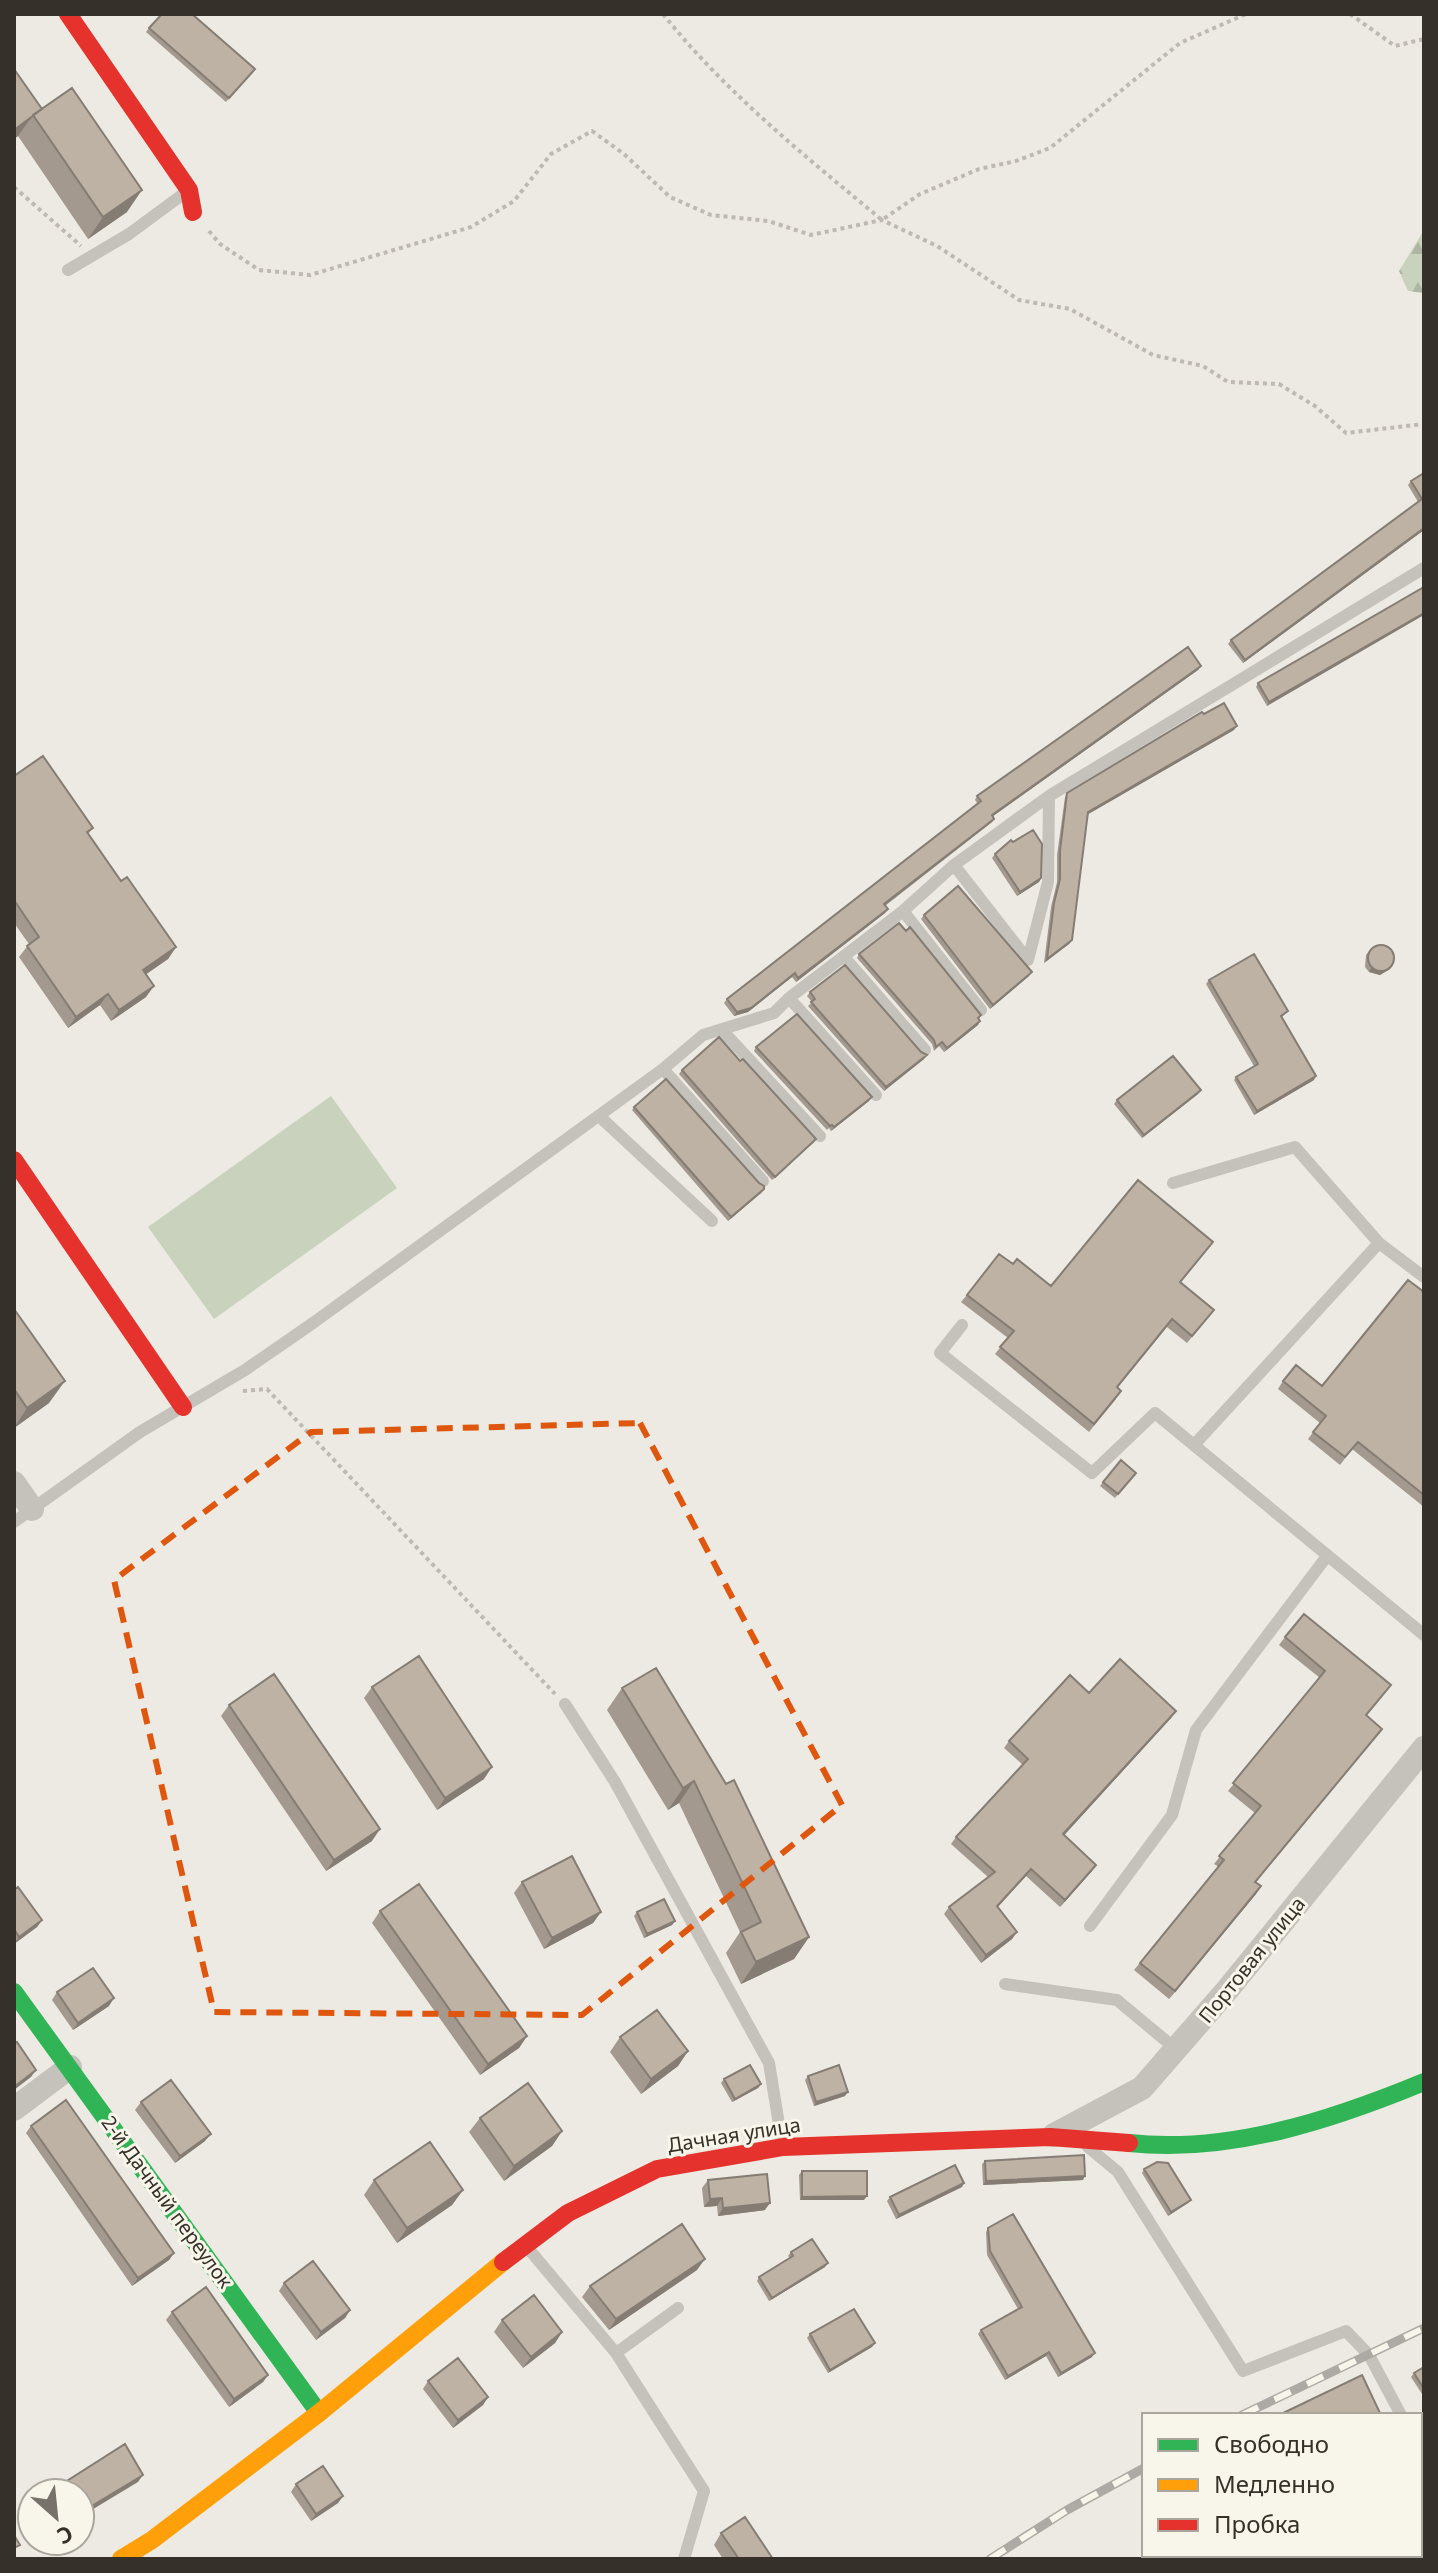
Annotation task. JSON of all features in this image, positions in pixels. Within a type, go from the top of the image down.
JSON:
[{"type":"street","points":[[68,14],[189,190],[193,212]]},
{"type":"street","points":[[14,1160],[183,1407]]},
{"type":"street","points":[[14,1483],[23,1516]]},
{"type":"street","name":"Портовая улица","points":[[1050,2137],[1142,2088],[1177,2050],[1424,1748]]},
{"type":"street","name":"2-й Дачный переулок","points":[[14,1992],[319,2413]]},
{"type":"street","points":[[14,2109],[70,2067]]},
{"type":"street","name":"Дачная улица","points":[[121,2559],[152,2540],[319,2413],[525,2244],[568,2213],[657,2169],[783,2147],[1050,2137],[1168,2147],[1273,2133],[1424,2082]]},
{"type":"lane","points":[[68,270],[129,234],[189,190]]},
{"type":"lane","points":[[23,1516],[140,1432],[313,1323],[663,1069],[703,1035],[774,1013],[789,998],[903,911],[954,865],[1049,796],[1424,568]]},
{"type":"lane","points":[[954,865],[1028,960],[1048,882],[1049,796]]},
{"type":"lane","points":[[903,911],[981,1010]]},
{"type":"lane","points":[[844,957],[925,1050]]},
{"type":"lane","points":[[789,998],[876,1095]]},
{"type":"lane","points":[[722,1030],[820,1136]]},
{"type":"lane","points":[[663,1069],[763,1181]]},
{"type":"lane","points":[[599,1116],[712,1221]]},
{"type":"lane","points":[[1173,1183],[1295,1147],[1379,1243],[1424,1277]]},
{"type":"lane","points":[[1194,1445],[1379,1243]]},
{"type":"lane","points":[[962,1325],[940,1353],[1092,1473],[1155,1413],[1424,1635]]},
{"type":"lane","points":[[1090,1926],[1172,1815],[1196,1730],[1327,1556]]},
{"type":"lane","points":[[565,1704],[615,1782],[769,2063],[783,2147]]},
{"type":"lane","points":[[1005,1984],[1117,2000],[1177,2050]]},
{"type":"lane","points":[[1390,2096],[1424,2097]]},
{"type":"lane","points":[[1076,2137],[1118,2172],[1243,2371],[1346,2331],[1369,2355],[1400,2413]]},
{"type":"lane","points":[[525,2244],[616,2353],[704,2491],[684,2559]]},
{"type":"lane","points":[[616,2353],[678,2308]]},
{"type":"path","points":[[663,14],[687,44],[769,125],[882,220],[937,246],[1019,300],[1070,309],[1153,355],[1203,366],[1228,382],[1279,384],[1315,406],[1346,433],[1424,424]]},
{"type":"path","points":[[193,212],[220,244],[259,270],[310,275],[471,227],[514,201],[551,154],[592,131],[624,154],[670,197],[711,215],[768,221],[811,235],[882,220],[920,194],[979,169],[1016,161],[1050,148],[1180,43],[1246,14]]},
{"type":"path","points":[[1350,14],[1395,46],[1424,39]]},
{"type":"path","points":[[14,187],[92,256]]},
{"type":"path","points":[[206,1393],[267,1389],[565,1704]]},
{"type":"highlighted area","points":[[640,1423],[842,1805],[582,2015],[214,2012],[114,1580],[311,1432]]},
{"type":"green space","points":[[1424,230],[1424,293],[1408,291],[1399,271]]},
{"type":"green space","points":[[331,1096],[397,1188],[214,1319],[148,1227]]},
{"type":"building","points":[[162,14],[192,14],[255,69],[229,98],[149,28]]},
{"type":"building","points":[[14,69],[42,109],[14,130]]},
{"type":"building","points":[[72,88],[142,190],[103,217],[33,115]]},
{"type":"building","points":[[1424,473],[1424,528],[1245,660],[1231,640],[1422,499],[1411,481]]},
{"type":"building","points":[[1424,587],[1424,613],[1269,702],[1258,683]]},
{"type":"building","points":[[1188,647],[1201,666],[992,815],[994,819],[884,904],[888,909],[798,978],[795,973],[751,1008],[737,1012],[727,999],[981,801],[977,796]]},
{"type":"building","points":[[1224,703],[1237,726],[1088,812],[1072,940],[1047,959],[1060,879],[1067,793],[1202,712],[1204,714]]},
{"type":"building","points":[[43,756],[93,828],[87,832],[121,881],[127,877],[176,947],[143,970],[154,986],[119,1010],[108,994],[76,1017],[27,946],[39,937],[14,900],[14,776]]},
{"type":"building","points":[[1033,830],[1042,844],[1041,878],[1020,892],[995,854],[1011,840],[1013,842]]},
{"type":"building","points":[[958,886],[1032,972],[993,1005],[924,915]]},
{"type":"building","points":[[899,923],[906,931],[910,927],[981,1015],[978,1018],[980,1021],[947,1048],[942,1042],[936,1047],[934,1040],[859,954]]},
{"type":"building","points":[[1381,945],[1390,949],[1394,958],[1390,967],[1381,971],[1372,967],[1368,958],[1372,949]]},
{"type":"building","points":[[1254,954],[1288,1011],[1281,1016],[1316,1076],[1257,1111],[1236,1077],[1258,1064],[1209,980]]},
{"type":"building","points":[[845,965],[921,1052],[927,1055],[886,1087],[811,1002],[815,999],[810,992]]},
{"type":"building","points":[[797,1014],[872,1097],[834,1127],[756,1047]]},
{"type":"building","points":[[719,1037],[816,1139],[775,1177],[682,1070]]},
{"type":"building","points":[[1173,1056],[1201,1090],[1144,1135],[1117,1100]]},
{"type":"building","points":[[666,1079],[764,1186],[731,1217],[634,1107]]},
{"type":"building","points":[[1138,1180],[1213,1242],[1180,1282],[1214,1310],[1192,1336],[1172,1319],[1117,1387],[1121,1391],[1094,1424],[1000,1347],[1014,1331],[967,1295],[999,1254],[1013,1264],[1017,1259],[1051,1286]]},
{"type":"building","points":[[1408,1280],[1424,1292],[1424,1495],[1358,1442],[1345,1457],[1313,1432],[1326,1416],[1283,1381],[1296,1365],[1322,1386]]},
{"type":"building","points":[[14,1309],[65,1381],[27,1408],[14,1389]]},
{"type":"building","points":[[1121,1460],[1136,1473],[1118,1494],[1103,1482]]},
{"type":"building","points":[[1304,1614],[1391,1685],[1366,1715],[1382,1729],[1255,1882],[1261,1886],[1175,1991],[1140,1963],[1224,1860],[1219,1856],[1261,1806],[1233,1783],[1325,1671],[1285,1637]]},
{"type":"building","points":[[419,1656],[492,1767],[445,1798],[372,1687]]},
{"type":"building","points":[[1120,1659],[1176,1711],[1063,1834],[1096,1865],[1065,1900],[1031,1869],[997,1906],[1017,1932],[986,1955],[949,1907],[995,1872],[956,1837],[1028,1759],[1009,1741],[1070,1675],[1089,1693]]},
{"type":"building","points":[[656,1668],[726,1784],[734,1780],[809,1937],[756,1962],[741,1932],[761,1922],[694,1781],[683,1788],[622,1688]]},
{"type":"building","points":[[274,1674],[380,1829],[334,1860],[229,1705]]},
{"type":"building","points":[[572,1856],[601,1912],[552,1938],[522,1882]]},
{"type":"building","points":[[419,1884],[527,2036],[488,2064],[380,1911]]},
{"type":"building","points":[[18,1887],[42,1920],[19,1937],[14,1929],[14,1890]]},
{"type":"building","points":[[664,1899],[675,1921],[647,1934],[637,1912]]},
{"type":"building","points":[[93,1968],[114,1998],[78,2023],[57,1992]]},
{"type":"building","points":[[657,2010],[688,2051],[651,2079],[620,2037]]},
{"type":"building","points":[[17,2042],[36,2070],[14,2087],[14,2044]]},
{"type":"building","points":[[750,2065],[761,2084],[735,2099],[724,2079]]},
{"type":"building","points":[[839,2065],[848,2092],[816,2102],[808,2076]]},
{"type":"building","points":[[171,2080],[211,2134],[180,2156],[141,2102]]},
{"type":"building","points":[[528,2083],[562,2131],[514,2166],[480,2118]]},
{"type":"building","points":[[66,2100],[174,2253],[138,2278],[31,2126]]},
{"type":"building","points":[[430,2142],[463,2190],[407,2228],[374,2180]]},
{"type":"building","points":[[1084,2155],[1085,2176],[986,2181],[985,2161]]},
{"type":"building","points":[[1157,2162],[1168,2163],[1191,2200],[1171,2212],[1144,2169]]},
{"type":"building","points":[[955,2165],[964,2183],[899,2215],[890,2197]]},
{"type":"building","points":[[802,2171],[867,2171],[867,2196],[802,2197]]},
{"type":"building","points":[[767,2174],[770,2203],[723,2208],[722,2198],[710,2199],[708,2180]]},
{"type":"building","points":[[1013,2214],[1095,2353],[1061,2373],[1049,2352],[1008,2376],[981,2330],[1022,2307],[990,2251],[988,2228]]},
{"type":"building","points":[[682,2224],[705,2259],[616,2319],[590,2286]]},
{"type":"building","points":[[812,2239],[828,2263],[772,2298],[759,2277],[793,2256],[791,2252]]},
{"type":"building","points":[[313,2261],[350,2310],[321,2332],[284,2283]]},
{"type":"building","points":[[206,2287],[268,2375],[234,2399],[172,2312]]},
{"type":"building","points":[[534,2295],[562,2332],[531,2357],[502,2320]]},
{"type":"building","points":[[854,2309],[875,2343],[830,2370],[810,2334]]},
{"type":"building","points":[[458,2358],[488,2397],[458,2420],[428,2381]]},
{"type":"building","points":[[1424,2367],[1424,2389],[1414,2373]]},
{"type":"building","points":[[1362,2375],[1380,2413],[1283,2413]]},
{"type":"building","points":[[125,2444],[143,2475],[96,2503],[96,2477],[73,2477]]},
{"type":"building","points":[[323,2466],[343,2496],[316,2514],[296,2484]]},
{"type":"building","points":[[1424,2488],[1422,2536],[1422,2489]]},
{"type":"building","points":[[745,2517],[773,2559],[739,2559],[721,2533]]},
{"type":"building","points":[[1342,2557],[1393,2557],[1390,2559]]},
{"type":"railway","points":[[1246,2413],[1424,2328]]},
{"type":"railway","points":[[990,2559],[1067,2510],[1142,2469]]},
{"type":"traffic: fast","points":[[14,1992],[319,2413]]},
{"type":"traffic: fast","points":[[1129,2143],[1167,2145],[1242,2139],[1317,2121],[1424,2082]]},
{"type":"traffic: slow","points":[[121,2559],[152,2540],[319,2413],[503,2262]]},
{"type":"traffic: jam","points":[[68,14],[189,190],[193,212]]},
{"type":"traffic: jam","points":[[14,1160],[183,1407]]},
{"type":"traffic: jam","points":[[503,2262],[568,2213],[657,2169],[783,2147],[1050,2137],[1129,2143]]}]
